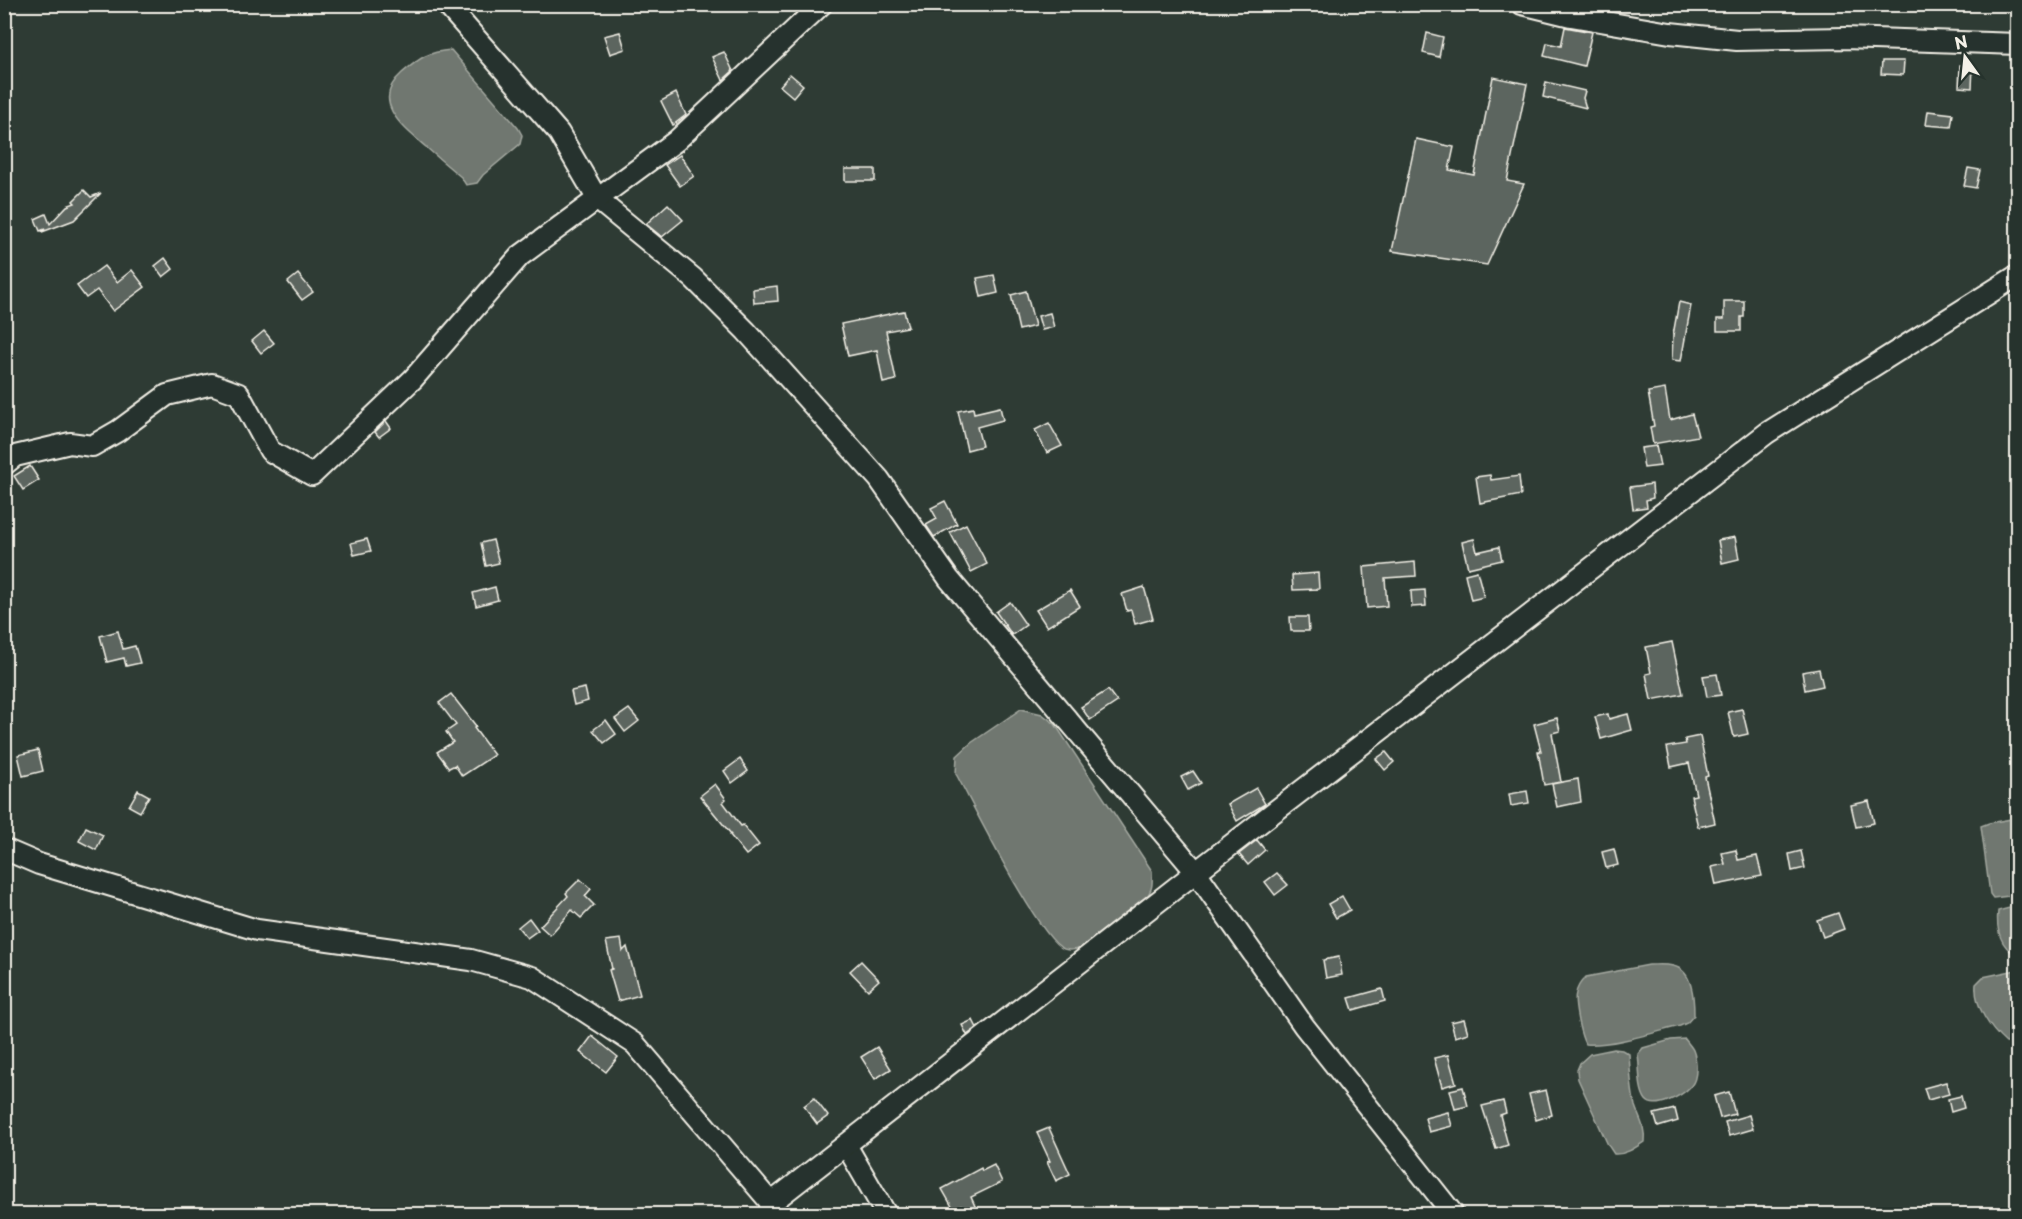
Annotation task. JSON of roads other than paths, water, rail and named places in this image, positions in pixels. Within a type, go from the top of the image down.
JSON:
[{"type":"street","points":[[446,4],[559,133],[598,200],[693,278],[746,331],[872,471],[949,579],[1196,872],[1304,1026],[1453,1215]]},
{"type":"street","points":[[4,465],[15,456],[70,443],[92,446],[118,431],[167,395],[212,384],[239,394],[270,451],[312,475],[412,379],[520,256],[676,141],[822,4]]},
{"type":"street","points":[[1522,4],[1582,18],[1670,33],[1737,40],[1845,38],[2018,44]]},
{"type":"street","points":[[4,849],[39,864],[258,930],[471,960],[532,977],[635,1044],[770,1209],[846,1145],[1196,872],[1767,433],[2018,275]]},
{"type":"street","points":[[846,1145],[886,1215]]}]
